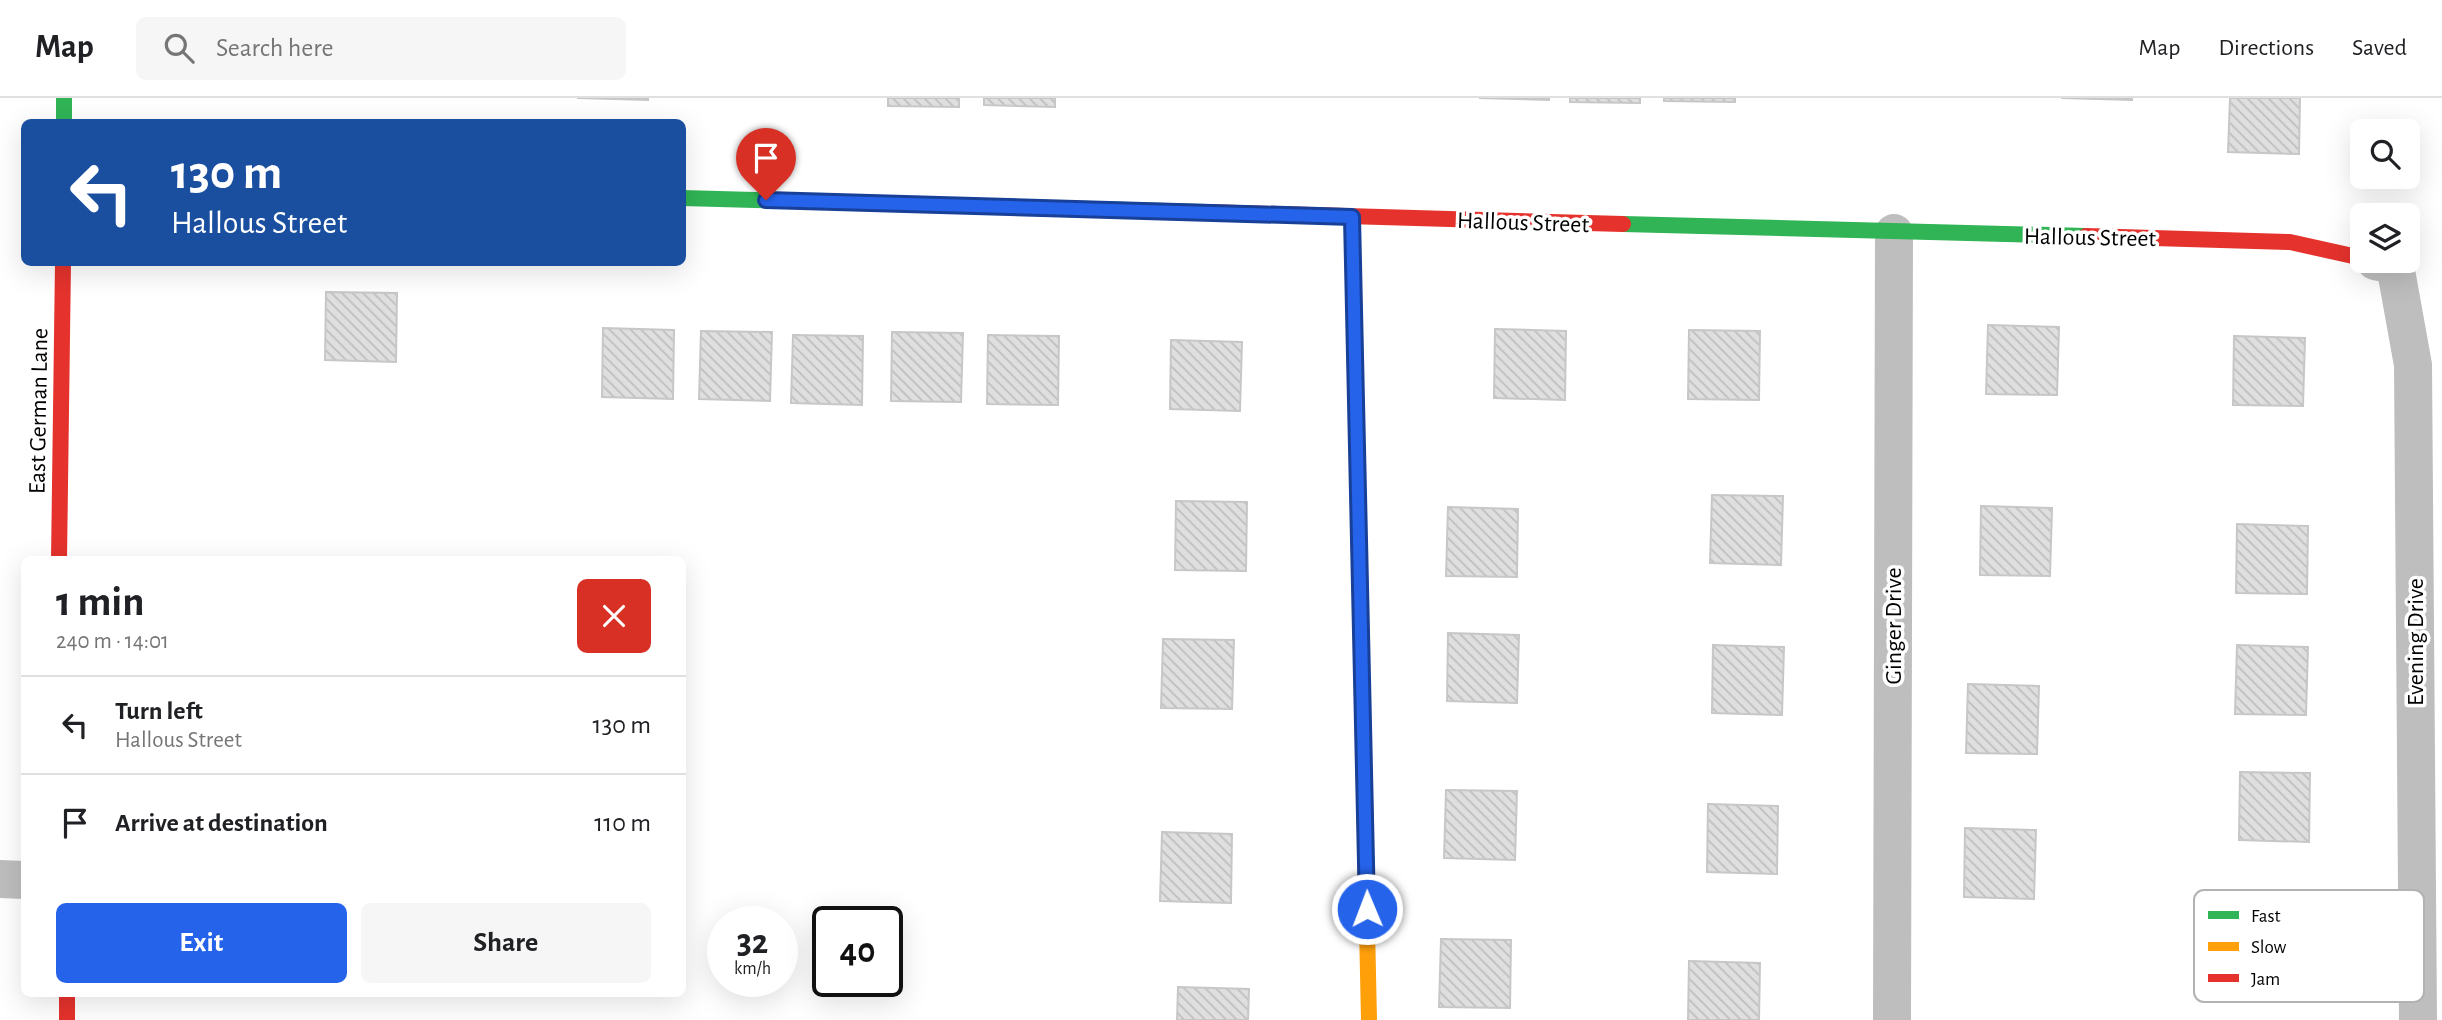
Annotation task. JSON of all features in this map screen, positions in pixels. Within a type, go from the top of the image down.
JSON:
[{"type":"street","points":[[64,98],[64,119]]},
{"type":"street","name":"Hallous Street","points":[[686,198],[2290,242],[2350,255]]},
{"type":"street","points":[[1352,217],[1369,1020]]},
{"type":"street","name":"Ginger Drive","points":[[1892,1020],[1894,233]]},
{"type":"street","name":"East German Lane","points":[[59,556],[63,266]]},
{"type":"street","name":"Evening Drive","points":[[2381,273],[2413,365],[2417,890]]},
{"type":"street","points":[[0,880],[21,880]]},
{"type":"street","points":[[67,997],[67,1020]]},
{"type":"street","name":"Evening Drive","points":[[2418,1002],[2418,1020]]},
{"type":"building","points":[[577,98],[648,98],[648,100]]},
{"type":"building","points":[[888,98],[959,98],[959,107],[888,106]]},
{"type":"building","points":[[984,98],[1055,98],[1055,107],[984,105]]},
{"type":"building","points":[[1479,98],[1549,98],[1549,100]]},
{"type":"building","points":[[1570,98],[1640,98],[1640,103],[1570,102]]},
{"type":"building","points":[[1664,98],[1735,98],[1735,102],[1664,101]]},
{"type":"building","points":[[2061,98],[2132,98],[2132,100]]},
{"type":"building","points":[[2230,98],[2300,98],[2299,154],[2228,152]]},
{"type":"building","points":[[326,292],[397,293],[396,362],[325,360]]},
{"type":"building","points":[[1988,325],[2059,327],[2057,395],[1986,394]]},
{"type":"building","points":[[603,328],[674,330],[673,399],[602,397]]},
{"type":"building","points":[[1495,329],[1566,331],[1565,400],[1494,398]]},
{"type":"building","points":[[1689,330],[1760,331],[1759,400],[1688,399]]},
{"type":"building","points":[[701,331],[772,332],[770,401],[699,399]]},
{"type":"building","points":[[892,332],[963,333],[961,402],[891,401]]},
{"type":"building","points":[[793,335],[863,336],[862,405],[791,403]]},
{"type":"building","points":[[988,335],[1059,336],[1058,405],[987,404]]},
{"type":"building","points":[[2234,336],[2305,338],[2303,406],[2233,405]]},
{"type":"building","points":[[1171,340],[1242,342],[1240,411],[1170,409]]},
{"type":"building","points":[[1712,495],[1783,496],[1781,565],[1710,563]]},
{"type":"building","points":[[1176,501],[1247,502],[1246,571],[1175,570]]},
{"type":"building","points":[[1981,506],[2052,508],[2050,576],[1980,575]]},
{"type":"building","points":[[1448,507],[1518,509],[1517,577],[1446,576]]},
{"type":"building","points":[[2237,524],[2308,526],[2307,594],[2236,593]]},
{"type":"building","points":[[1448,633],[1519,635],[1517,703],[1447,701]]},
{"type":"building","points":[[1163,639],[1234,640],[1232,709],[1161,708]]},
{"type":"building","points":[[1713,645],[1784,647],[1782,715],[1712,713]]},
{"type":"building","points":[[2237,645],[2308,647],[2306,715],[2235,714]]},
{"type":"building","points":[[1968,684],[2039,686],[2037,754],[1966,753]]},
{"type":"building","points":[[2240,772],[2310,773],[2309,842],[2239,840]]},
{"type":"building","points":[[1446,790],[1517,791],[1515,860],[1444,858]]},
{"type":"building","points":[[1708,804],[1778,806],[1777,874],[1707,872]]},
{"type":"building","points":[[1965,828],[2036,830],[2034,899],[1964,897]]},
{"type":"building","points":[[1162,832],[1232,834],[1231,903],[1160,901]]},
{"type":"building","points":[[1441,939],[1511,940],[1510,1008],[1439,1007]]},
{"type":"building","points":[[1689,961],[1760,963],[1759,1020],[1688,1020]]},
{"type":"building","points":[[1178,987],[1249,989],[1248,1020],[1177,1020]]},
{"type":"traffic: fast","points":[[64,98],[64,119]]},
{"type":"traffic: fast","points":[[686,198],[1205,212]]},
{"type":"traffic: fast","points":[[1352,217],[1359,555]]},
{"type":"traffic: fast","points":[[1623,224],[2086,236]]},
{"type":"traffic: slow","points":[[1359,555],[1369,1020]]},
{"type":"traffic: jam","points":[[1205,212],[1623,224]]},
{"type":"traffic: jam","points":[[2086,236],[2290,242],[2350,255]]},
{"type":"traffic: jam","points":[[59,556],[63,266]]},
{"type":"traffic: jam","points":[[67,997],[67,1020]]},
{"type":"route","points":[[766,200],[1352,217],[1367,909]]}]
